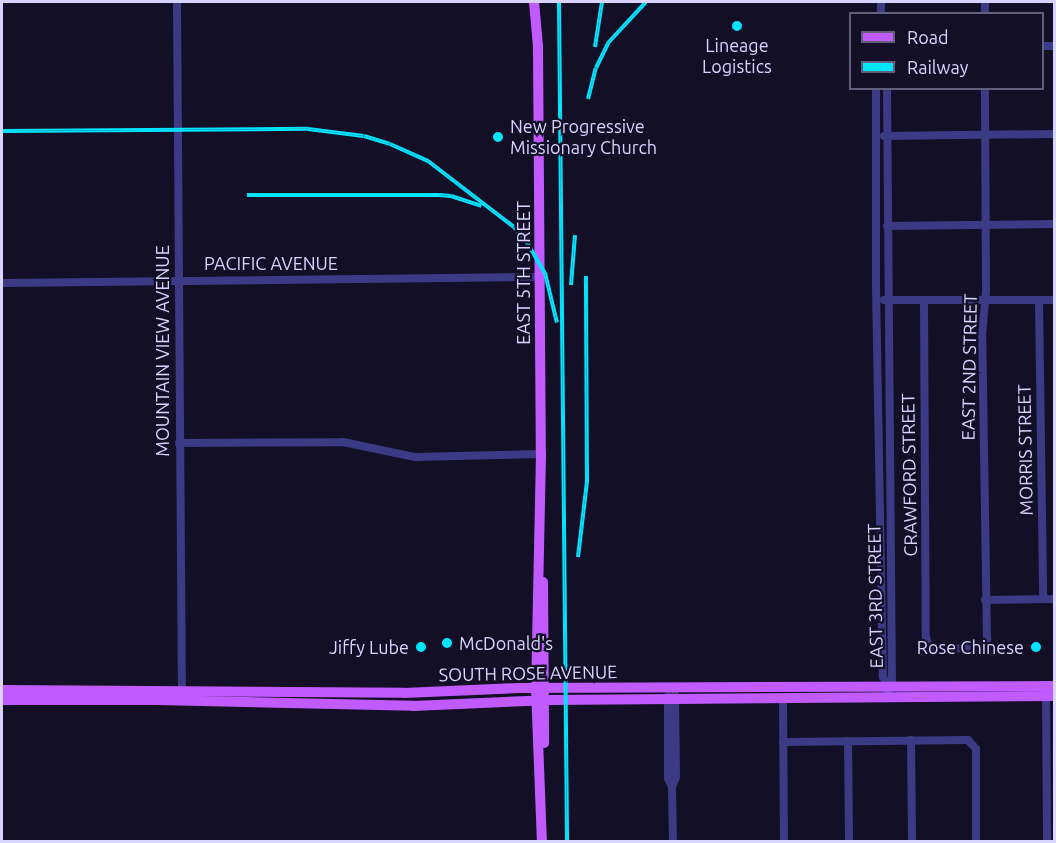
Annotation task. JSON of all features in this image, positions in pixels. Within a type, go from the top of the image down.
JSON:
[{"type":"main road","name":"EAST 5TH STREET","points":[[534,2],[538,46],[541,454],[540,544],[536,603],[541,688],[542,842]]},
{"type":"main road","name":"SOUTH ROSE AVENUE","points":[[2,700],[404,693],[541,688],[888,685],[1023,685],[1050,691]]},
{"type":"main road","points":[[969,696],[975,691],[1018,691],[1023,685]]},
{"type":"main road","name":"SOUTH ROSE AVENUE","points":[[2,690],[182,696],[332,705],[413,706],[540,701],[969,696],[1050,691]]},
{"type":"main road","points":[[332,705],[354,698],[398,698],[404,693]]},
{"type":"street","name":"MOUNTAIN VIEW AVENUE","points":[[177,2],[182,696]]},
{"type":"street","name":"EAST 3RD STREET","points":[[876,90],[876,300],[883,675],[888,685],[892,679],[892,668],[886,90]]},
{"type":"street","name":"EAST 2ND STREET","points":[[984,646],[987,640],[982,336],[986,225],[985,90]]},
{"type":"street","points":[[876,136],[1054,134]]},
{"type":"street","points":[[876,198],[887,198]]},
{"type":"street","points":[[887,226],[1054,224]]},
{"type":"street","name":"PACIFIC AVENUE","points":[[2,283],[540,277]]},
{"type":"street","points":[[876,300],[924,302],[1054,300]]},
{"type":"street","name":"MORRIS STREET","points":[[1039,300],[1043,599]]},
{"type":"street","name":"CRAWFORD STREET","points":[[924,302],[926,637],[930,647],[974,649],[984,646]]},
{"type":"street","points":[[179,443],[342,442],[415,457],[541,454]]},
{"type":"street","points":[[986,600],[1054,599]]},
{"type":"street","points":[[888,685],[888,697]]},
{"type":"street","points":[[671,687],[668,778],[672,787],[672,842]]},
{"type":"street","points":[[1049,838],[1050,691]]},
{"type":"street","points":[[783,699],[784,842]]},
{"type":"street","points":[[783,742],[962,738],[971,742],[976,753],[976,842]]},
{"type":"street","points":[[911,740],[912,842]]},
{"type":"street","points":[[848,741],[849,842]]},
{"type":"railway","points":[[559,2],[567,842]]},
{"type":"railway","points":[[595,47],[602,2]]},
{"type":"railway","points":[[588,99],[596,68],[608,43],[646,2]]},
{"type":"railway","points":[[2,131],[308,129],[364,136],[390,144],[428,161],[514,227],[528,244],[545,273],[557,323]]},
{"type":"railway","points":[[247,195],[439,195],[451,196],[481,206]]},
{"type":"railway","points":[[571,285],[575,235]]},
{"type":"railway","points":[[578,557],[587,481],[586,276]]},
{"type":"place","name":"Lineage Logistics","points":[[737,26]]},
{"type":"place","name":"New Progressive Missionary Church","points":[[498,137]]},
{"type":"place","name":"McDonald's","points":[[447,643]]},
{"type":"place","name":"Jiffy Lube","points":[[421,647]]},
{"type":"place","name":"Rose Chinese","points":[[1036,647]]}]
